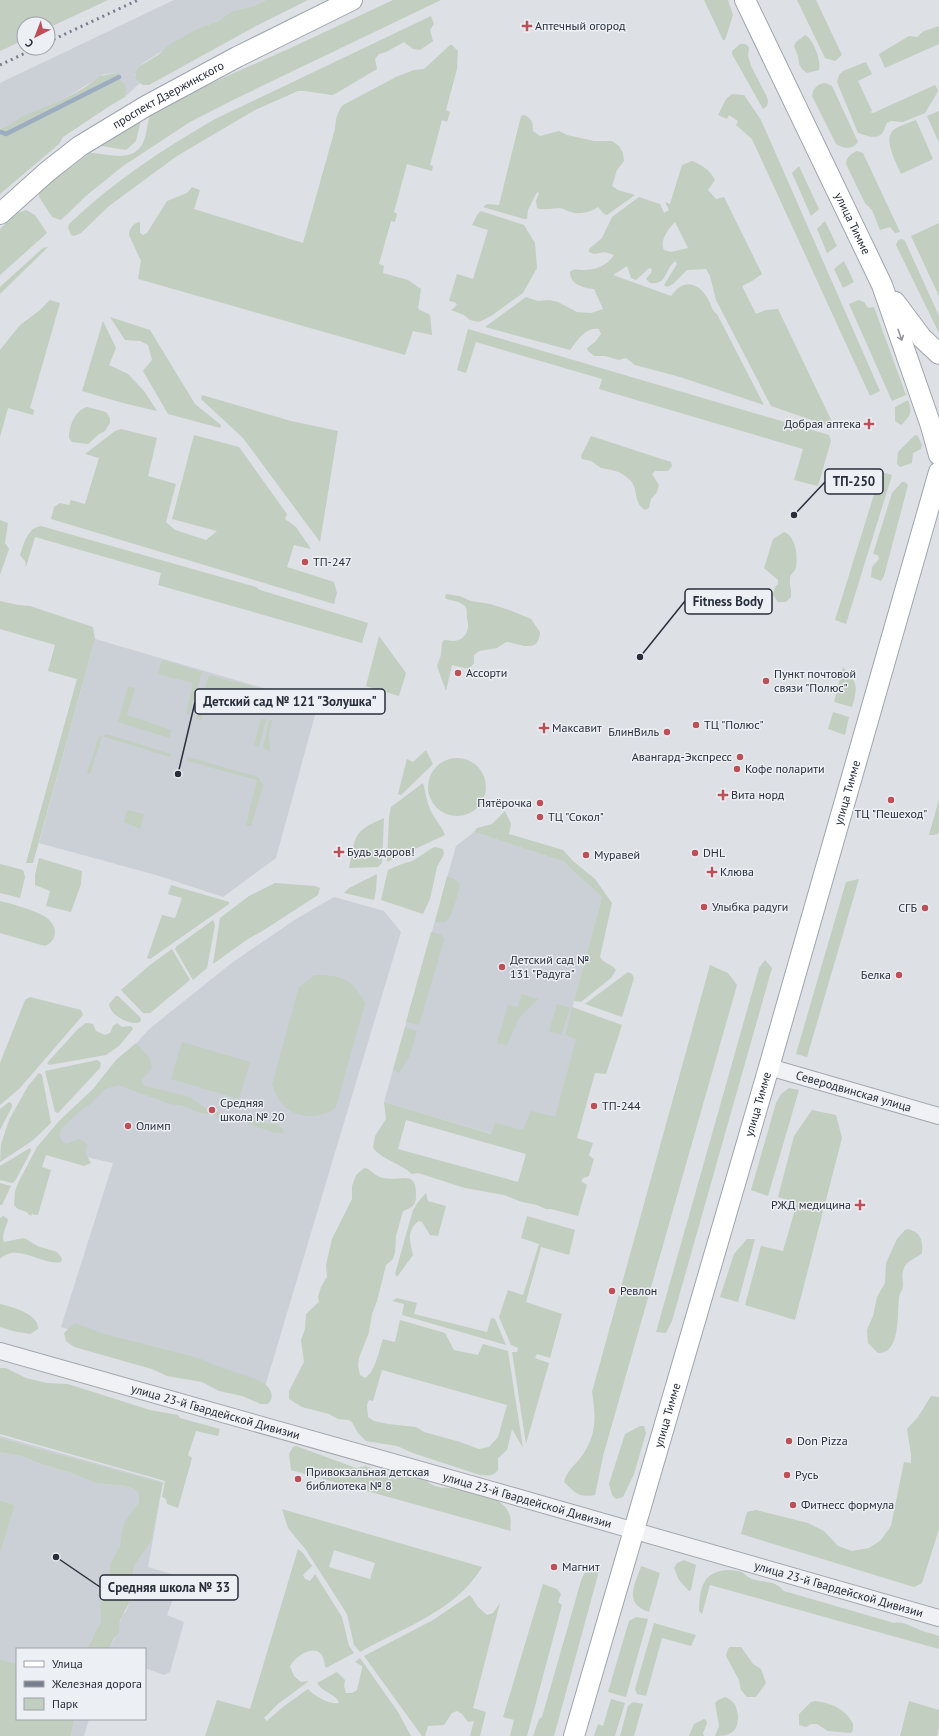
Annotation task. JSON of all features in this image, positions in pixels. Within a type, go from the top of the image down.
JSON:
[{"type":"main road","name":"проспект Дзержинского","points":[[0,214],[48,171],[80,146],[146,106],[238,57],[352,0]]},
{"type":"main road","name":"улица Тимме","points":[[744,0],[882,285],[931,426],[939,455]]},
{"type":"main road","points":[[882,285],[918,334],[939,354]]},
{"type":"main road","name":"улица Тимме","points":[[574,1736],[769,1067],[939,472]]},
{"type":"street","name":"Северодвинская улица","points":[[769,1067],[939,1116]]},
{"type":"street","name":"улица 23-й Гвардейской Дивизии","points":[[0,1351],[635,1530],[939,1618]]},
{"type":"shaded area","points":[[174,0],[266,0],[254,6],[237,10],[219,21],[199,28],[146,61],[140,66],[135,75],[135,79],[140,83],[125,97],[126,92],[118,81],[117,73],[104,74],[62,100],[22,116],[11,124],[0,129],[0,83]]},
{"type":"shaded area","points":[[95,639],[318,704],[276,858],[223,897],[156,875],[39,843]]},
{"type":"shaded area","name":"Детский сад № 131 \"Радуга\"","points":[[474,832],[565,862],[602,897],[565,1035],[577,1038],[546,1150],[384,1102],[456,846]]},
{"type":"shaded area","name":"Средняя школа № 20","points":[[334,897],[384,911],[401,932],[264,1390],[61,1327],[113,1163],[41,1147],[111,1073],[148,1030],[233,962],[296,919]]},
{"type":"shaded area","points":[[0,1436],[163,1482],[163,1483],[0,1438]]},
{"type":"shaded area","points":[[0,1452],[22,1456],[96,1483],[125,1486],[138,1492],[139,1502],[126,1521],[120,1545],[110,1564],[108,1591],[100,1605],[101,1622],[88,1648],[16,1648],[16,1664],[0,1659],[0,1554],[15,1505],[0,1500]]},
{"type":"shaded area","points":[[162,1490],[148,1567],[181,1577],[167,1615],[184,1622],[170,1672],[164,1675],[146,1668],[146,1648],[110,1648],[119,1630],[121,1617],[127,1610],[134,1566],[151,1542]]},
{"type":"shaded area","points":[[74,1720],[89,1720],[84,1736],[71,1736]]},
{"type":"green space","points":[[0,0],[108,0],[56,24],[56,16],[16,16],[16,44],[0,51]]},
{"type":"green space","points":[[266,0],[308,0],[256,26],[149,85],[143,85],[135,79],[136,72],[140,66],[158,55],[169,45],[199,28],[219,21],[233,11],[254,6]]},
{"type":"green space","points":[[393,0],[441,0],[190,122],[123,166],[87,195],[61,220],[52,217],[39,197],[39,194],[43,188],[90,153],[119,156],[133,153],[143,143],[151,113],[187,94]]},
{"type":"green space","points":[[704,0],[728,0],[733,15],[725,40],[723,40]]},
{"type":"green space","points":[[797,0],[816,0],[842,55],[835,61],[825,58]]},
{"type":"green space","points":[[431,16],[434,24],[430,30],[433,41],[420,50],[413,49],[404,42],[386,52],[379,54],[375,59],[377,69],[335,94],[332,95],[298,91],[255,110],[177,156],[109,206],[81,233],[74,236],[71,235],[68,228],[69,224],[103,194],[139,167],[196,130],[215,119]]},
{"type":"green space","points":[[939,26],[939,44],[885,68],[879,54],[909,36],[917,37],[924,31]]},
{"type":"green space","points":[[805,35],[814,45],[820,66],[819,70],[807,73],[799,64],[794,46],[796,42]]},
{"type":"green space","points":[[740,44],[745,44],[749,47],[748,56],[751,66],[767,97],[767,106],[763,109],[732,54],[732,51]]},
{"type":"green space","points":[[450,45],[458,51],[457,69],[446,110],[450,112],[447,122],[442,120],[430,165],[433,166],[432,171],[407,164],[394,212],[397,214],[395,222],[391,221],[379,264],[384,266],[383,273],[408,280],[421,289],[418,309],[430,315],[432,335],[413,331],[405,355],[138,279],[141,261],[129,235],[131,228],[136,223],[140,222],[140,233],[143,235],[147,233],[167,201],[187,193],[192,187],[200,190],[194,209],[303,243],[337,117],[343,105],[396,77],[414,70],[424,69]]},
{"type":"green space","points":[[866,62],[872,74],[858,81],[872,111],[870,112],[873,113],[935,85],[938,90],[937,93],[925,113],[903,122],[891,121],[887,123],[881,135],[875,137],[858,133],[837,82],[839,75],[843,71]]},
{"type":"green space","points":[[117,73],[120,74],[119,80],[125,87],[125,97],[63,137],[59,144],[0,194],[0,129],[11,124],[22,116],[62,100],[84,88],[100,76]]},
{"type":"green space","points":[[826,83],[832,86],[858,142],[856,145],[845,148],[836,144],[812,96],[816,86]]},
{"type":"green space","points":[[732,94],[744,95],[761,120],[880,391],[870,396],[752,139],[736,125],[738,121],[729,115],[727,119],[718,115],[726,99]]},
{"type":"green space","points":[[939,111],[939,143],[927,116]]},
{"type":"green space","points":[[524,115],[532,121],[533,131],[540,136],[559,131],[567,135],[594,141],[612,141],[619,146],[623,153],[624,161],[617,170],[612,186],[618,190],[635,195],[607,215],[604,214],[598,207],[589,212],[582,213],[571,212],[560,208],[540,209],[537,208],[536,201],[539,193],[537,192],[528,210],[527,219],[483,207],[487,204],[499,205],[521,116]]},
{"type":"green space","points":[[141,120],[136,141],[126,150],[102,146],[102,144]]},
{"type":"green space","points":[[916,120],[933,159],[901,174],[891,151],[889,138],[895,129]]},
{"type":"green space","points":[[857,151],[863,153],[900,232],[895,233],[890,227],[880,230],[872,210],[865,203],[846,164],[847,159]]},
{"type":"green space","points":[[692,161],[705,168],[715,180],[708,190],[716,199],[724,197],[762,274],[742,286],[756,314],[766,310],[778,309],[835,428],[771,406],[716,300],[710,276],[706,269],[687,270],[673,284],[667,287],[664,285],[677,264],[675,261],[663,279],[656,283],[650,283],[646,279],[651,273],[652,269],[649,268],[636,280],[631,278],[627,266],[613,275],[671,296],[680,287],[689,284],[701,290],[717,314],[764,405],[680,377],[635,365],[626,358],[619,360],[605,356],[594,356],[588,351],[587,348],[595,342],[601,334],[599,329],[585,332],[570,350],[485,327],[526,297],[538,301],[549,300],[558,302],[577,312],[591,313],[603,309],[594,289],[582,287],[575,283],[572,280],[570,272],[574,270],[596,268],[604,265],[611,259],[614,255],[605,252],[594,254],[589,252],[589,249],[602,238],[612,217],[639,197],[660,204],[664,213],[669,210],[665,202],[670,204],[682,165]],"holes":[[[675,222],[688,248],[671,252],[664,250],[664,239]]]},
{"type":"green space","points":[[799,166],[819,209],[811,216],[792,173]]},
{"type":"green space","points":[[26,210],[35,215],[47,233],[0,275],[0,229],[17,213]]},
{"type":"green space","points":[[481,211],[524,225],[535,243],[537,268],[523,293],[491,316],[479,322],[470,320],[464,315],[451,310],[457,304],[449,301],[457,274],[473,279],[488,230],[472,225],[477,215]]},
{"type":"green space","points":[[825,221],[837,246],[827,253],[817,229]]},
{"type":"green space","points":[[939,223],[939,296],[911,236]]},
{"type":"green space","points":[[902,239],[905,241],[939,316],[939,333],[896,245],[898,240]]},
{"type":"green space","points":[[48,247],[0,294],[0,287],[43,248]]},
{"type":"green space","points":[[844,261],[854,282],[843,288],[834,269]]},
{"type":"green space","points":[[50,300],[60,303],[30,408],[34,410],[33,415],[8,408],[0,437],[0,350],[20,325],[39,311]]},
{"type":"green space","points":[[859,300],[864,302],[868,308],[874,307],[906,395],[892,401],[849,304]]},
{"type":"green space","points":[[110,317],[150,330],[195,404],[221,425],[220,428],[168,414],[143,371],[152,360],[148,345],[140,341],[125,340]]},
{"type":"green space","points":[[103,321],[116,348],[109,365],[128,374],[144,391],[157,411],[82,391]]},
{"type":"green space","points":[[468,329],[829,435],[831,441],[818,486],[794,480],[803,449],[599,389],[602,379],[476,342],[466,373],[457,370]]},
{"type":"green space","points":[[202,395],[291,421],[338,431],[320,542],[243,438],[201,399]]},
{"type":"green space","points":[[908,400],[910,414],[901,425],[895,421],[895,407]]},
{"type":"green space","points":[[87,407],[106,412],[110,418],[110,423],[105,431],[99,434],[88,444],[72,442],[69,438],[70,429],[74,419],[79,411]]},
{"type":"green space","points":[[121,429],[157,438],[148,476],[176,484],[166,522],[175,530],[206,540],[217,531],[172,519],[194,435],[239,447],[287,514],[285,519],[296,527],[311,549],[294,545],[287,567],[334,582],[337,593],[334,604],[51,519],[54,507],[60,503],[69,505],[71,500],[85,504],[99,458],[85,454],[115,431]]},
{"type":"green space","points":[[915,435],[918,436],[922,445],[921,449],[913,453],[912,463],[900,467],[897,464],[898,452]]},
{"type":"green space","points":[[591,436],[671,462],[672,466],[668,471],[655,471],[652,474],[659,485],[657,492],[651,499],[649,508],[645,510],[641,507],[637,500],[633,484],[623,474],[601,467],[591,461],[582,459],[581,456]]},
{"type":"green space","points":[[881,472],[892,475],[846,624],[835,620]]},
{"type":"green space","points":[[902,482],[905,482],[908,485],[884,576],[881,581],[871,577],[872,567],[879,559],[878,555],[873,554],[892,493]]},
{"type":"green space","points":[[0,520],[8,523],[5,543],[9,549],[0,575]]},
{"type":"green space","points":[[41,526],[256,587],[260,590],[368,623],[362,643],[158,585],[161,573],[35,537],[26,567],[25,561],[20,555],[23,546],[29,533],[36,527]]},
{"type":"green space","points":[[784,532],[788,534],[794,542],[797,563],[790,577],[791,597],[786,602],[778,602],[773,595],[775,587],[778,584],[778,580],[764,568],[773,539]]},
{"type":"green space","points":[[446,594],[460,596],[471,601],[490,604],[531,619],[540,632],[539,639],[536,644],[532,646],[506,642],[497,648],[479,651],[474,655],[474,663],[469,669],[452,665],[446,691],[437,666],[441,655],[442,643],[444,640],[454,641],[462,638],[465,636],[468,626],[466,607],[456,601],[445,598]]},
{"type":"green space","points":[[0,601],[30,606],[93,627],[95,639],[33,863],[26,863],[77,679],[48,671],[55,645],[0,629]]},
{"type":"green space","points":[[379,636],[406,673],[399,696],[366,686]]},
{"type":"green space","points":[[162,660],[202,672],[189,715],[186,714],[193,683],[158,674]]},
{"type":"green space","points":[[843,667],[852,677],[856,689],[852,707],[834,702]]},
{"type":"green space","points":[[209,675],[261,689],[254,702],[209,687],[201,720],[196,719]]},
{"type":"green space","points":[[128,687],[135,688],[127,715],[171,730],[169,738],[118,722]]},
{"type":"green space","points":[[833,712],[849,717],[845,735],[828,729]]},
{"type":"green space","points":[[261,719],[266,719],[259,747],[254,745]]},
{"type":"green space","points":[[272,720],[269,733],[270,751],[263,748],[269,721]]},
{"type":"green space","points":[[107,734],[171,754],[170,757],[102,736],[90,774],[87,773],[99,737]]},
{"type":"green space","points":[[426,750],[433,764],[401,795],[398,794],[407,759],[413,762]]},
{"type":"green space","points":[[188,757],[258,777],[263,786],[251,826],[246,825],[257,780],[187,761]]},
{"type":"green space","points":[[451,758],[463,758],[478,766],[486,781],[486,793],[478,808],[463,816],[451,816],[436,808],[428,793],[428,781],[436,766]]},
{"type":"green space","points":[[423,783],[429,807],[445,835],[387,862],[389,817],[391,807]]},
{"type":"green space","points":[[939,799],[939,833],[929,835]]},
{"type":"green space","points":[[127,810],[144,814],[140,829],[124,822]]},
{"type":"green space","points":[[505,811],[511,824],[509,834],[563,850],[573,861],[595,879],[612,903],[600,957],[616,970],[611,978],[581,1002],[574,1001],[602,897],[565,862],[474,832],[477,828],[492,824]]},
{"type":"green space","points":[[384,818],[382,863],[378,867],[349,868],[357,836],[366,827]]},
{"type":"green space","points":[[435,847],[443,849],[444,854],[437,867],[430,899],[423,914],[381,900],[388,870],[412,861]]},
{"type":"green space","points":[[39,858],[82,871],[81,884],[71,912],[46,906],[50,891],[35,885],[35,875]]},
{"type":"green space","points":[[0,864],[23,870],[25,877],[20,898],[0,893]]},
{"type":"green space","points":[[377,874],[374,900],[344,893],[349,888]]},
{"type":"green space","points":[[447,876],[454,879],[459,885],[457,898],[449,919],[447,921],[435,922]]},
{"type":"green space","points":[[859,879],[807,1057],[796,1054],[846,882]]},
{"type":"green space","points":[[275,883],[315,886],[320,888],[318,895],[248,939],[213,964],[220,918],[249,896]]},
{"type":"green space","points":[[171,885],[229,902],[229,904],[150,959],[147,958],[162,915],[175,918],[182,898],[168,894]]},
{"type":"green space","points":[[0,901],[27,909],[51,921],[55,930],[55,935],[50,943],[45,946],[0,933]]},
{"type":"green space","points":[[213,920],[215,925],[207,968],[193,980],[175,949]]},
{"type":"green space","points":[[431,932],[442,935],[444,940],[419,1025],[406,1022]]},
{"type":"green space","points":[[172,949],[190,980],[150,1013],[143,1013],[121,990],[150,965]]},
{"type":"green space","points":[[765,960],[772,968],[672,1321],[666,1333],[656,1332],[759,968]]},
{"type":"green space","points":[[710,965],[728,973],[737,985],[603,1456],[595,1495],[585,1496],[575,1492],[564,1482],[569,1472],[586,1449],[593,1433],[594,1410],[592,1392]]},
{"type":"green space","points":[[628,972],[632,974],[634,978],[622,1017],[585,1004]]},
{"type":"green space","points":[[315,975],[333,976],[346,980],[356,988],[365,1003],[336,1107],[323,1114],[308,1116],[294,1113],[282,1104],[272,1085],[299,987]]},
{"type":"green space","points":[[522,994],[538,999],[519,1018],[507,1045],[497,1043],[508,1005],[518,1007]]},
{"type":"green space","points":[[116,996],[118,996],[139,1016],[141,1019],[140,1022],[132,1023],[126,1021],[113,1012],[109,1004]]},
{"type":"green space","points":[[30,997],[81,1010],[83,1015],[20,1088],[0,1105],[0,1063],[25,1000]]},
{"type":"green space","points":[[557,1004],[570,1008],[561,1035],[549,1031]]},
{"type":"green space","points":[[572,1007],[622,1025],[606,1074],[595,1073],[577,1138],[593,1143],[589,1155],[594,1159],[589,1176],[583,1178],[581,1181],[587,1185],[578,1216],[546,1209],[504,1195],[465,1188],[418,1173],[412,1174],[382,1156],[373,1148],[375,1136],[386,1119],[384,1102],[491,1134],[495,1123],[523,1130],[531,1111],[555,1117],[576,1039],[565,1035]],"holes":[[[406,1120],[526,1154],[518,1182],[398,1149]]]},
{"type":"green space","points":[[86,1023],[93,1024],[96,1031],[105,1035],[110,1033],[113,1026],[117,1023],[122,1027],[131,1026],[133,1029],[119,1046],[106,1055],[49,1065],[47,1063],[78,1029]]},
{"type":"green space","points":[[405,1027],[417,1031],[409,1057],[399,1073],[393,1070]]},
{"type":"green space","points":[[182,1042],[250,1062],[239,1099],[171,1079]]},
{"type":"green space","points":[[136,1043],[149,1057],[152,1068],[142,1079],[142,1083],[145,1086],[190,1097],[208,1110],[225,1114],[248,1116],[266,1123],[276,1124],[283,1129],[282,1133],[275,1133],[241,1121],[227,1121],[214,1115],[197,1112],[184,1106],[170,1104],[118,1085],[105,1089],[60,1131],[61,1140],[64,1143],[67,1144],[79,1139],[85,1142],[87,1146],[85,1153],[91,1163],[84,1166],[46,1155],[42,1167],[51,1170],[38,1215],[31,1214],[32,1216],[25,1211],[18,1209],[14,1205],[15,1191],[37,1147],[59,1121],[93,1089],[116,1060]]},
{"type":"green space","points":[[97,1060],[101,1063],[100,1068],[58,1113],[55,1112],[45,1071]]},
{"type":"green space","points":[[39,1073],[42,1075],[51,1123],[32,1141],[0,1162],[1,1144],[9,1120],[28,1086]]},
{"type":"green space","points":[[789,1088],[799,1090],[768,1196],[751,1190],[776,1103],[781,1094]]},
{"type":"green space","points":[[9,1102],[12,1104],[12,1107],[0,1130],[0,1109]]},
{"type":"green space","points":[[812,1110],[836,1115],[842,1138],[795,1320],[745,1305],[761,1246],[783,1251],[797,1203],[778,1197],[794,1136]]},
{"type":"green space","points":[[30,1148],[31,1151],[15,1181],[12,1183],[0,1180],[0,1166]]},
{"type":"green space","points":[[366,1168],[383,1178],[410,1179],[414,1182],[416,1187],[415,1202],[408,1209],[403,1211],[396,1236],[395,1253],[393,1259],[386,1265],[377,1301],[372,1314],[369,1332],[359,1358],[358,1366],[360,1375],[365,1378],[371,1371],[383,1339],[395,1342],[400,1320],[445,1333],[454,1350],[478,1355],[483,1344],[508,1351],[523,1448],[512,1429],[507,1450],[498,1458],[498,1470],[492,1474],[480,1475],[413,1453],[397,1446],[366,1441],[349,1420],[338,1419],[329,1414],[302,1407],[289,1399],[289,1391],[304,1362],[301,1340],[305,1329],[306,1314],[319,1302],[318,1297],[321,1287],[327,1277],[326,1265],[332,1239],[352,1199],[352,1186],[356,1175]],"holes":[[[382,1370],[507,1405],[498,1437],[489,1447],[479,1449],[424,1432],[416,1427],[374,1421],[368,1417],[367,1405],[369,1400],[373,1401]]]},
{"type":"green space","points":[[0,1183],[11,1186],[2,1205],[0,1205]]},
{"type":"green space","points":[[426,1193],[428,1201],[446,1206],[438,1236],[430,1235],[422,1222],[419,1221],[412,1228],[410,1236],[413,1255],[397,1277],[395,1274],[413,1210]]},
{"type":"green space","points":[[3,1216],[8,1219],[4,1233],[4,1242],[24,1238],[39,1246],[57,1252],[62,1259],[61,1262],[46,1261],[14,1253],[7,1254],[0,1259],[0,1218]]},
{"type":"green space","points":[[527,1216],[575,1230],[569,1255],[541,1247],[526,1302],[562,1314],[550,1358],[537,1354],[535,1358],[549,1363],[526,1444],[512,1352],[517,1352],[518,1348],[511,1345],[499,1317],[508,1290],[523,1295],[539,1244],[521,1238]]},
{"type":"green space","points":[[908,1229],[916,1232],[920,1238],[922,1253],[905,1265],[902,1275],[903,1286],[899,1297],[898,1322],[894,1340],[891,1347],[885,1352],[878,1353],[868,1343],[867,1330],[873,1316],[877,1297],[885,1283],[886,1263],[897,1239],[905,1230]]},
{"type":"green space","points":[[747,1239],[755,1239],[738,1302],[720,1297],[734,1254]]},
{"type":"green space","points":[[397,1298],[417,1303],[414,1314],[487,1332],[491,1318],[495,1319],[506,1345],[402,1315],[404,1304],[392,1301]]},
{"type":"green space","points":[[0,1304],[18,1309],[30,1315],[37,1324],[38,1329],[30,1334],[0,1327]]},
{"type":"green space","points":[[75,1323],[104,1334],[198,1358],[258,1380],[265,1384],[270,1390],[272,1397],[271,1401],[268,1404],[261,1404],[242,1396],[219,1391],[202,1382],[167,1376],[152,1369],[74,1347],[66,1341],[64,1333]]},
{"type":"green space","points":[[0,1368],[6,1368],[26,1378],[47,1383],[68,1384],[150,1410],[178,1415],[180,1418],[220,1429],[218,1436],[196,1431],[188,1455],[192,1458],[178,1508],[167,1504],[166,1499],[162,1497],[165,1481],[0,1434]]},
{"type":"green space","points":[[931,1396],[939,1397],[939,1529],[922,1583],[914,1587],[741,1534],[747,1512],[756,1510],[808,1523],[824,1531],[838,1546],[852,1551],[869,1548],[880,1541],[891,1526],[904,1462],[911,1463],[907,1429],[918,1417]]},
{"type":"green space","points":[[640,1426],[644,1426],[646,1433],[634,1474],[623,1497],[616,1499],[612,1495],[609,1484],[625,1434]]},
{"type":"green space","points":[[0,1438],[163,1483],[151,1542],[134,1566],[129,1603],[120,1620],[119,1633],[114,1638],[109,1648],[88,1647],[101,1622],[100,1605],[108,1591],[110,1564],[120,1545],[124,1523],[139,1502],[138,1492],[125,1486],[96,1483],[22,1456],[0,1452]]},
{"type":"green space","points":[[296,1446],[356,1468],[366,1466],[379,1472],[392,1475],[420,1475],[435,1486],[463,1489],[484,1494],[497,1500],[507,1510],[511,1518],[511,1531],[291,1470],[289,1454],[293,1447]]},
{"type":"green space","points":[[0,1500],[15,1505],[0,1554]]},
{"type":"green space","points":[[282,1509],[482,1567],[471,1582],[443,1607],[360,1652],[354,1645],[347,1614],[306,1550],[288,1528]],"holes":[[[334,1550],[375,1563],[370,1579],[329,1567]]]},
{"type":"green space","points":[[298,1549],[303,1553],[312,1566],[303,1575],[305,1579],[310,1581],[315,1574],[342,1617],[349,1646],[354,1653],[326,1668],[322,1656],[316,1651],[308,1651],[299,1656],[290,1666],[294,1676],[301,1682],[309,1681],[278,1704],[264,1718],[267,1721],[284,1706],[308,1689],[322,1699],[331,1703],[339,1703],[336,1698],[322,1689],[317,1683],[337,1672],[345,1680],[344,1686],[346,1693],[352,1693],[357,1690],[362,1669],[362,1666],[355,1662],[360,1658],[398,1712],[411,1736],[205,1736],[217,1700],[250,1709]]},
{"type":"green space","points":[[684,1560],[696,1565],[691,1590],[689,1591],[679,1580],[674,1568],[677,1563]]},
{"type":"green space","points":[[594,1564],[600,1568],[554,1736],[533,1736],[539,1719],[542,1717],[581,1581],[584,1574]]},
{"type":"green space","points":[[641,1566],[660,1573],[649,1612],[636,1604],[633,1598],[634,1587]]},
{"type":"green space","points":[[727,1570],[742,1572],[749,1578],[776,1584],[784,1591],[894,1623],[904,1624],[937,1635],[939,1636],[939,1649],[710,1585],[702,1614],[699,1611],[701,1589],[704,1583],[712,1574],[718,1571]]},
{"type":"green space","points":[[543,1584],[557,1589],[561,1594],[558,1602],[562,1605],[527,1736],[510,1736],[514,1720],[503,1717]]},
{"type":"green space","points":[[470,1595],[478,1607],[487,1615],[493,1613],[500,1603],[473,1708],[486,1712],[480,1736],[470,1736],[474,1721],[468,1722],[462,1714],[457,1711],[452,1713],[444,1725],[428,1726],[425,1736],[422,1736],[364,1656],[433,1620]]},
{"type":"green space","points":[[636,1617],[648,1619],[626,1697],[608,1692],[629,1621]]},
{"type":"green space","points":[[654,1623],[696,1635],[691,1646],[662,1638],[646,1696],[637,1694],[635,1689]]},
{"type":"green space","points":[[730,1647],[741,1647],[753,1664],[761,1669],[766,1683],[756,1697],[747,1697],[741,1690],[739,1680],[726,1656]]},
{"type":"green space","points":[[0,1659],[16,1664],[16,1720],[74,1720],[71,1736],[0,1736]]},
{"type":"green space","points":[[725,1697],[731,1700],[736,1707],[738,1713],[737,1726],[735,1730],[729,1734],[715,1736],[719,1726],[715,1703]]},
{"type":"green space","points":[[611,1699],[625,1703],[615,1736],[594,1736],[598,1724],[603,1726]]},
{"type":"green space","points":[[815,1701],[832,1705],[846,1714],[853,1724],[853,1730],[851,1733],[828,1731],[817,1724],[811,1724],[806,1727],[799,1725],[799,1714],[811,1702]]},
{"type":"green space","points":[[909,1701],[939,1710],[939,1727],[937,1736],[900,1736]]},
{"type":"green space","points":[[633,1702],[643,1704],[634,1736],[620,1736],[628,1706]]},
{"type":"green space","points":[[704,1719],[707,1723],[703,1733],[704,1736],[689,1736],[694,1724]]},
{"type":"waterway","points":[[0,132],[6,134],[119,77]]},
{"type":"railway","points":[[56,38],[138,0]]},
{"type":"railway","points":[[0,65],[19,56]]},
{"type":"place","name":"Аптечный огород","points":[[527,26]]},
{"type":"place","name":"Добрая аптека","points":[[869,424]]},
{"type":"place","name":"ТП-250","points":[[794,515]]},
{"type":"place","name":"ТП-247","points":[[305,562]]},
{"type":"place","name":"Fitness Body","points":[[640,657]]},
{"type":"place","name":"Ассорти","points":[[458,673]]},
{"type":"place","name":"Пункт почтовой связи \"Полюс\"","points":[[766,681]]},
{"type":"place","name":"ТЦ \"Полюс\"","points":[[696,725]]},
{"type":"place","name":"Максавит","points":[[544,728]]},
{"type":"place","name":"БлинВиль","points":[[667,732]]},
{"type":"place","name":"Авангард-Экспресс","points":[[740,757]]},
{"type":"place","name":"Кофе поларити","points":[[737,769]]},
{"type":"place","name":"Детский сад № 121 \"Золушка\"","points":[[178,774]]},
{"type":"place","name":"Вита норд","points":[[723,795]]},
{"type":"place","name":"ТЦ \"Пешеход\"","points":[[891,800]]},
{"type":"place","name":"Пятёрочка","points":[[540,803]]},
{"type":"place","name":"ТЦ \"Сокол\"","points":[[540,817]]},
{"type":"place","name":"Будь здоров!","points":[[339,852]]},
{"type":"place","name":"DHL","points":[[695,853]]},
{"type":"place","name":"Муравей","points":[[586,855]]},
{"type":"place","name":"Клюва","points":[[712,872]]},
{"type":"place","name":"Улыбка радуги","points":[[704,907]]},
{"type":"place","name":"СГБ","points":[[925,908]]},
{"type":"place","name":"Детский сад № 131 \"Радуга\"","points":[[502,967]]},
{"type":"place","name":"Белка","points":[[899,975]]},
{"type":"place","name":"ТП-244","points":[[594,1106]]},
{"type":"place","name":"Средняя школа № 20","points":[[212,1110]]},
{"type":"place","name":"Олимп","points":[[128,1126]]},
{"type":"place","name":"РЖД медицина","points":[[860,1205]]},
{"type":"place","name":"Ревлон","points":[[612,1291]]},
{"type":"place","name":"Don Pizza","points":[[789,1441]]},
{"type":"place","name":"Русь","points":[[787,1475]]},
{"type":"place","name":"Привокзальная детская библиотека № 8","points":[[298,1479]]},
{"type":"place","name":"Фитнесс формула","points":[[793,1505]]},
{"type":"place","name":"Средняя школа № 33","points":[[56,1557]]},
{"type":"place","name":"Магнит","points":[[554,1567]]}]
